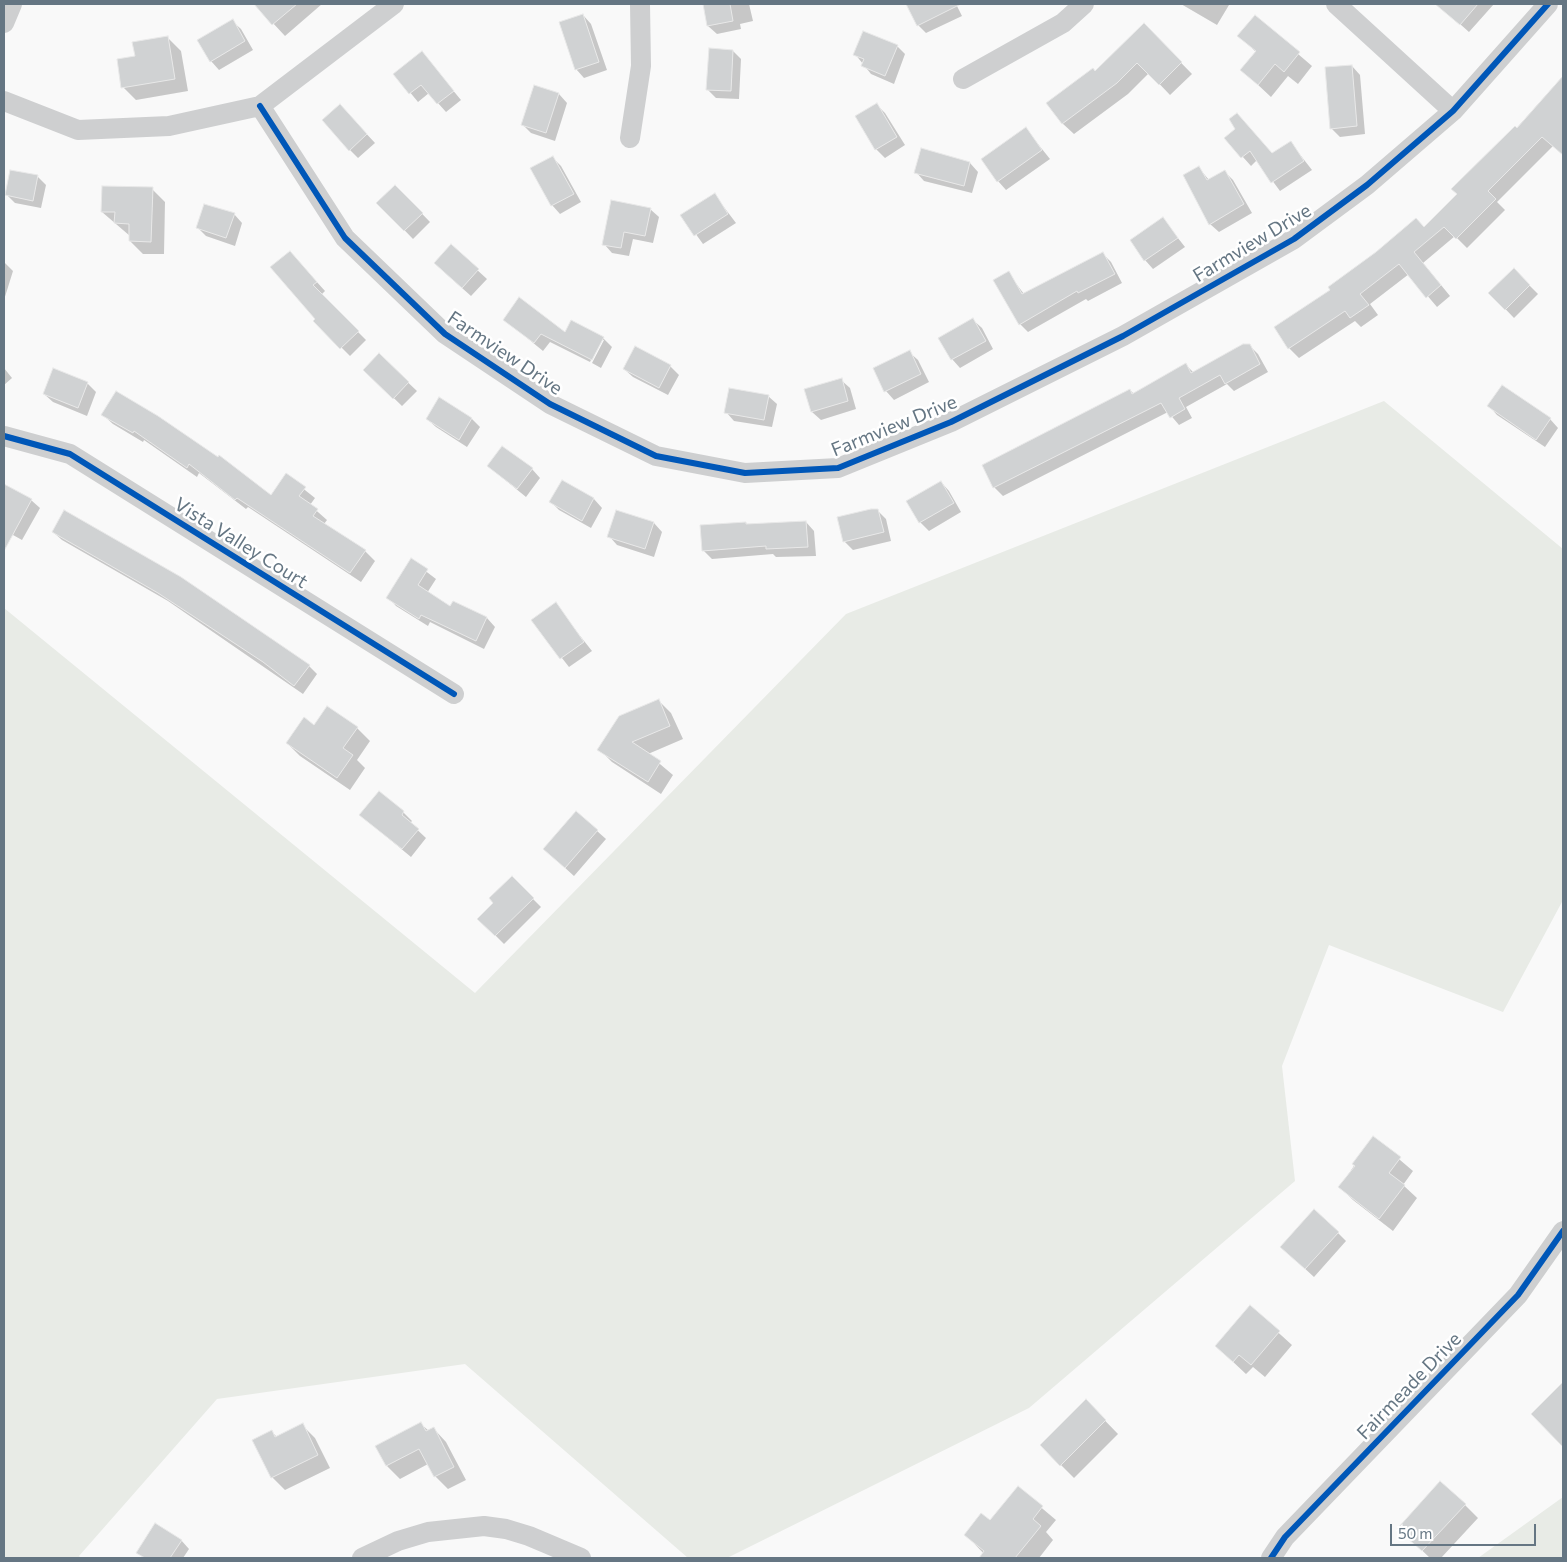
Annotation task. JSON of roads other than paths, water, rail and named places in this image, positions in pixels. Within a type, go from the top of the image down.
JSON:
[{"type":"street","points":[[4,23],[12,4]]},
{"type":"street","points":[[4,101],[78,130],[169,126],[260,106],[394,4]]},
{"type":"street","points":[[630,138],[641,66],[640,4]]},
{"type":"street","points":[[963,80],[1063,23],[1084,4]]},
{"type":"street","points":[[1336,4],[1453,111]]},
{"type":"street","name":"Farmview Drive","points":[[260,106],[345,238],[445,334],[550,404],[656,456],[744,473],[838,468],[951,422],[1123,336],[1294,239],[1367,184],[1453,111],[1548,4]]},
{"type":"street","name":"Vista Valley Court","points":[[4,436],[70,454],[454,694]]},
{"type":"street","name":"Fairmeade Drive","points":[[1271,1558],[1285,1537],[1518,1295],[1563,1230]]},
{"type":"street","points":[[362,1558],[398,1541],[428,1532],[484,1526],[506,1529],[530,1536],[581,1558]]}]
